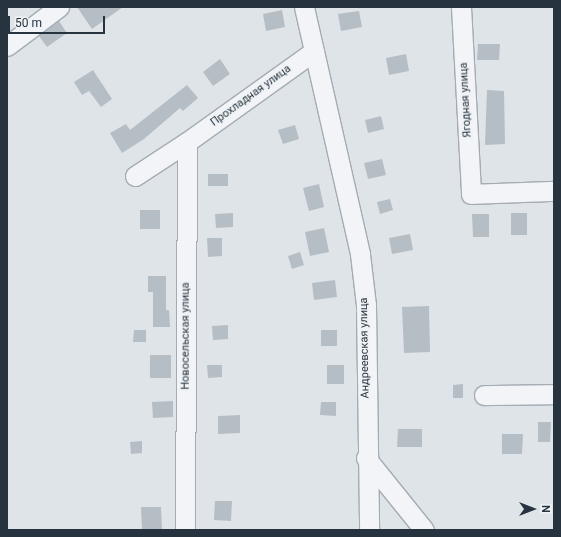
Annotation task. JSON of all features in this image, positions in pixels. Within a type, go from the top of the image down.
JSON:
[{"type":"street","points":[[7,46],[59,7]]},
{"type":"street","name":"Андреевская улица","points":[[304,7],[360,254],[366,305],[366,458],[369,530]]},
{"type":"street","name":"Ягодная улица","points":[[461,7],[471,194],[554,192]]},
{"type":"street","name":"Прохладная улица","points":[[135,176],[187,142],[314,51]]},
{"type":"street","name":"Новосельская улица","points":[[185,530],[187,142]]},
{"type":"street","points":[[484,395],[554,394]]},
{"type":"street","points":[[366,458],[424,530]]},
{"type":"building","points":[[77,7],[123,7],[92,29]]},
{"type":"building","points":[[282,10],[285,27],[266,31],[263,14]]},
{"type":"building","points":[[359,11],[362,27],[341,31],[338,14]]},
{"type":"building","points":[[59,21],[67,33],[47,47],[39,36]]},
{"type":"building","points":[[478,44],[500,44],[499,60],[477,60]]},
{"type":"building","points":[[406,54],[409,71],[389,75],[386,58]]},
{"type":"building","points":[[220,59],[230,74],[213,86],[203,72]]},
{"type":"building","points":[[93,70],[112,99],[101,107],[89,91],[82,95],[74,82]]},
{"type":"building","points":[[187,85],[198,98],[183,111],[180,108],[144,139],[122,153],[110,133],[126,124],[130,130]]},
{"type":"building","points":[[487,90],[504,91],[505,144],[485,145]]},
{"type":"building","points":[[381,116],[384,129],[368,133],[365,120]]},
{"type":"building","points":[[295,125],[299,139],[283,144],[278,130]]},
{"type":"building","points":[[382,159],[386,175],[368,179],[364,163]]},
{"type":"building","points":[[208,174],[228,174],[228,186],[208,186]]},
{"type":"building","points":[[319,184],[324,207],[309,211],[303,188]]},
{"type":"building","points":[[390,199],[393,210],[380,214],[377,202]]},
{"type":"building","points":[[140,210],[160,210],[160,229],[140,229]]},
{"type":"building","points":[[233,213],[233,227],[216,228],[215,214]]},
{"type":"building","points":[[511,213],[527,213],[527,235],[511,235]]},
{"type":"building","points":[[472,214],[489,214],[489,237],[473,237]]},
{"type":"building","points":[[324,228],[329,252],[310,256],[305,232]]},
{"type":"building","points":[[410,234],[413,250],[392,254],[389,238]]},
{"type":"building","points":[[207,238],[222,238],[222,256],[208,257]]},
{"type":"building","points":[[300,252],[304,265],[292,269],[288,256]]},
{"type":"building","points":[[148,276],[166,276],[166,310],[169,310],[170,327],[153,327],[153,292],[148,292]]},
{"type":"building","points":[[335,280],[337,297],[314,300],[312,283]]},
{"type":"building","points":[[429,306],[430,352],[404,353],[402,307]]},
{"type":"building","points":[[228,325],[228,339],[213,340],[212,326]]},
{"type":"building","points":[[134,330],[146,330],[146,342],[133,342]]},
{"type":"building","points":[[321,330],[337,330],[337,346],[321,346]]},
{"type":"building","points":[[150,355],[171,355],[171,378],[150,378]]},
{"type":"building","points":[[207,365],[222,365],[222,377],[208,378]]},
{"type":"building","points":[[327,365],[344,365],[344,384],[327,384]]},
{"type":"building","points":[[463,384],[463,398],[453,398],[453,385]]},
{"type":"building","points":[[173,401],[173,417],[153,418],[152,402]]},
{"type":"building","points":[[321,402],[336,402],[336,416],[320,415]]},
{"type":"building","points":[[240,415],[240,433],[218,434],[218,416]]},
{"type":"building","points":[[538,422],[551,422],[550,442],[538,442]]},
{"type":"building","points":[[398,429],[422,429],[422,447],[397,447]]},
{"type":"building","points":[[502,434],[523,434],[522,454],[502,454]]},
{"type":"building","points":[[142,441],[142,453],[131,454],[130,442]]},
{"type":"building","points":[[215,501],[232,501],[231,521],[214,520]]},
{"type":"building","points":[[141,507],[161,507],[162,530],[142,530]]}]
